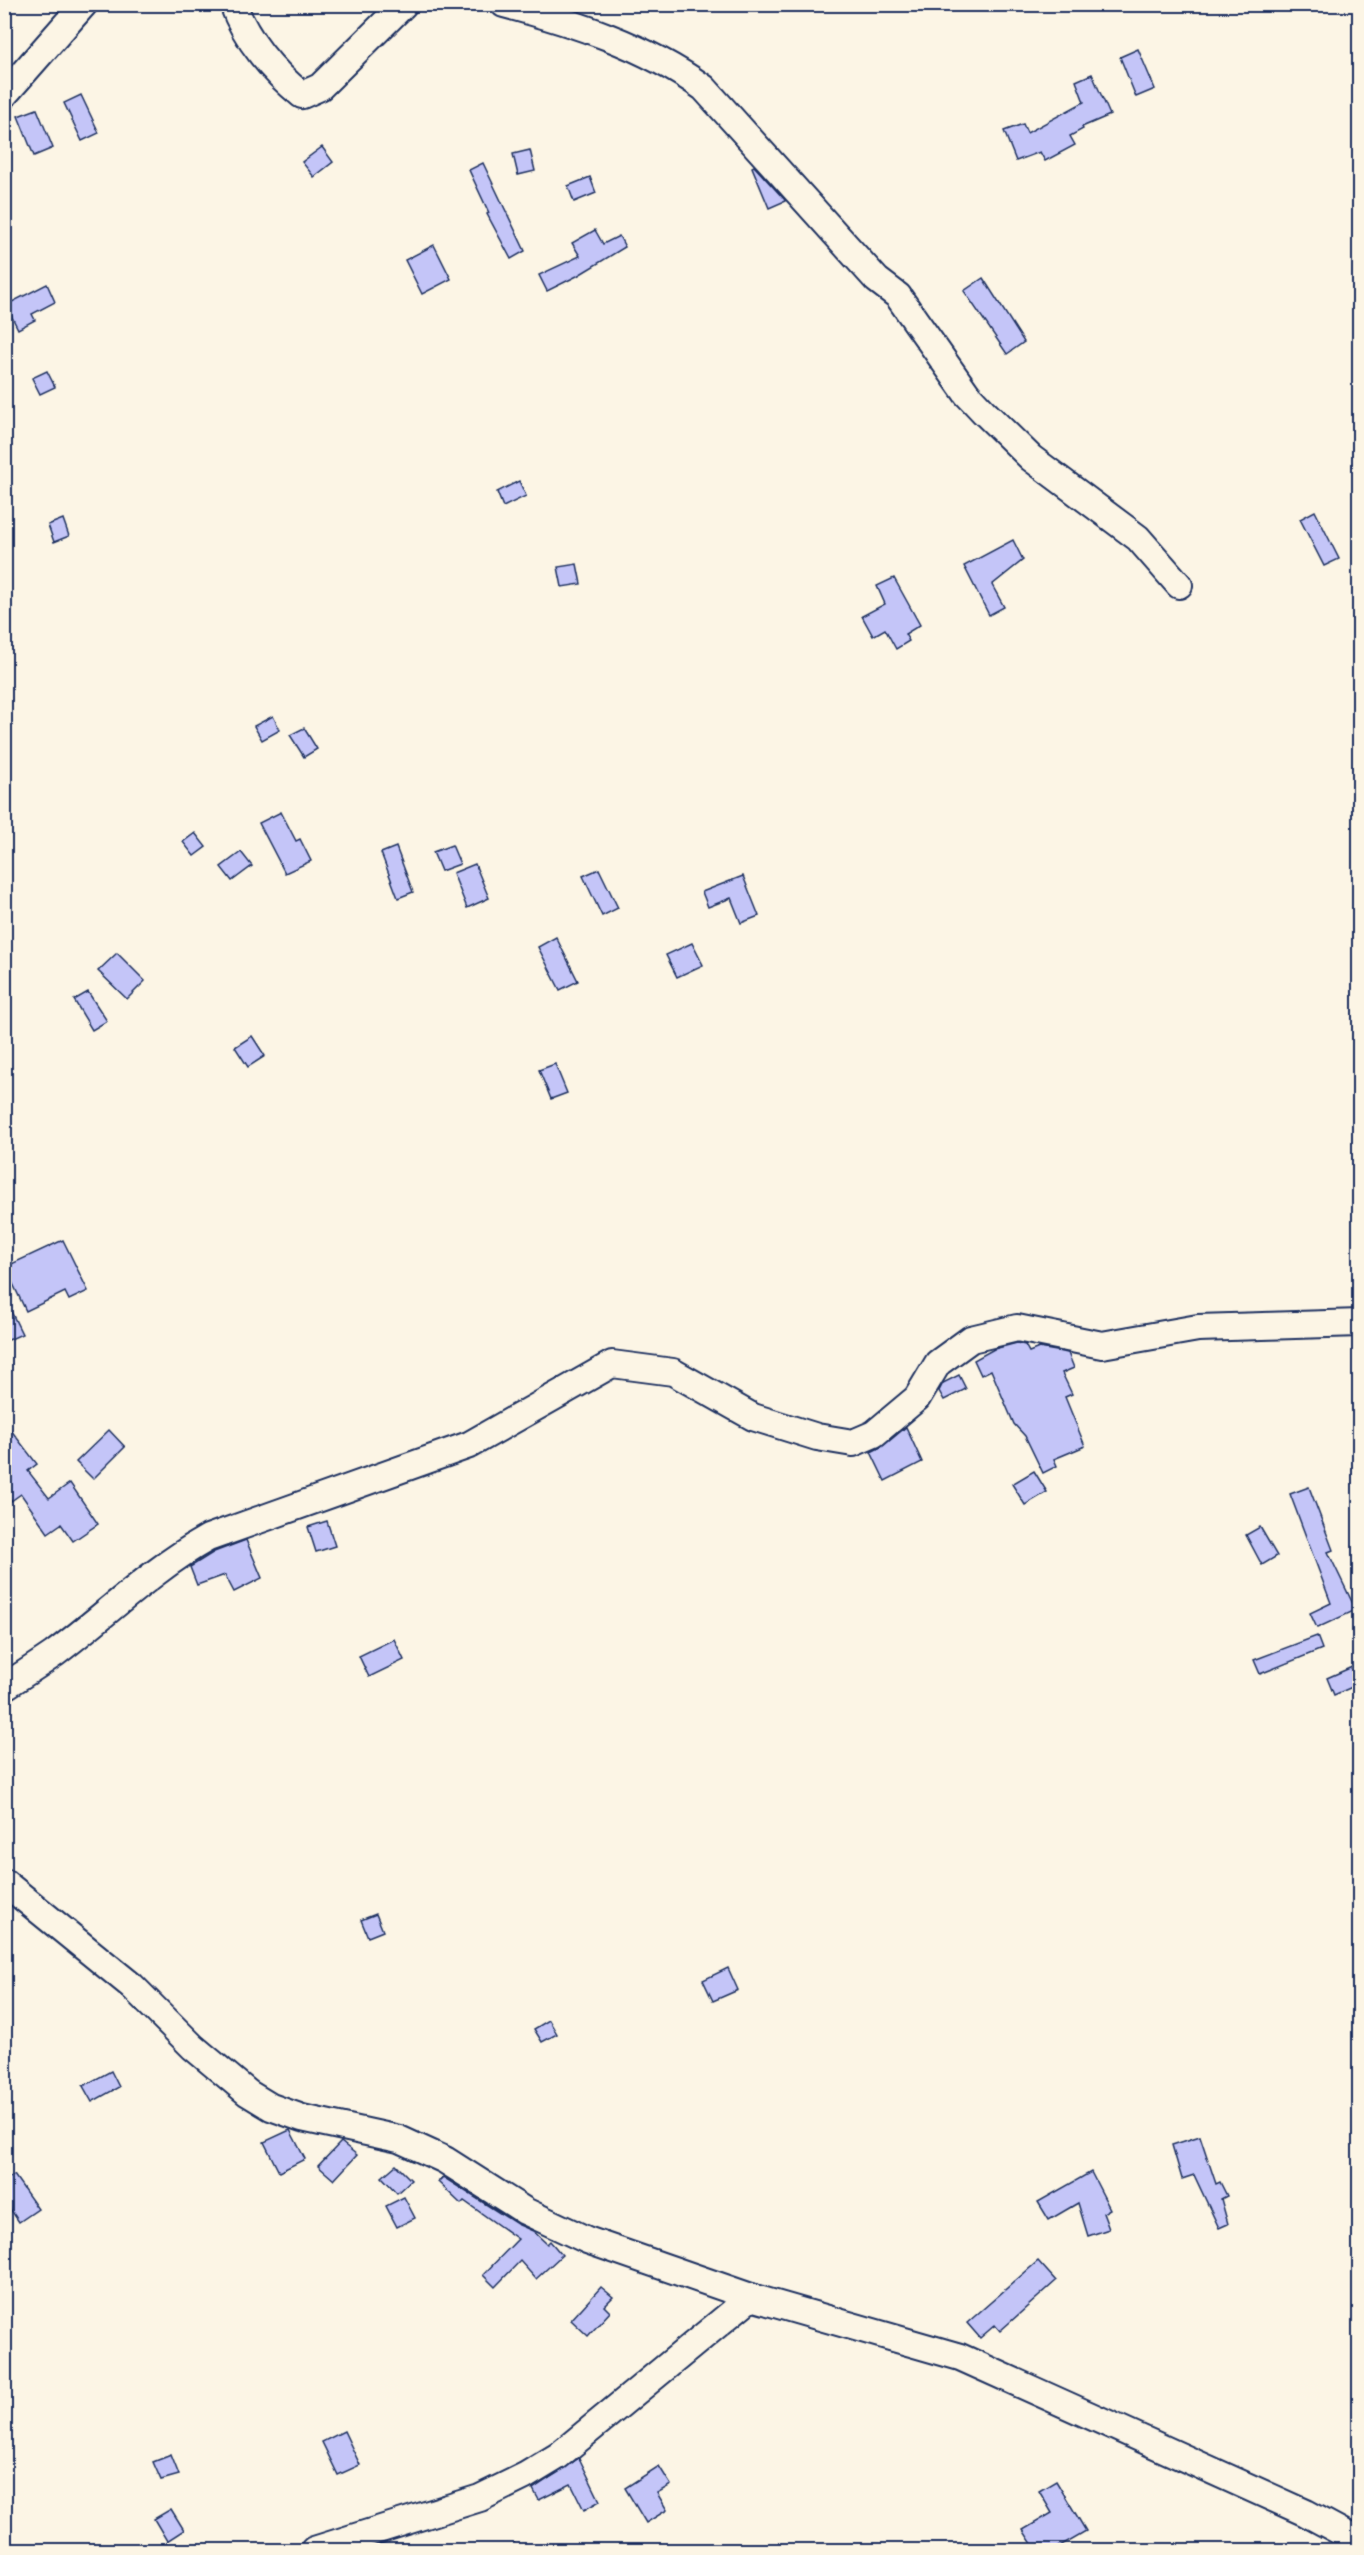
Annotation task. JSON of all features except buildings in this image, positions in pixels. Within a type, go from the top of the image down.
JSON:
[{"type":"street","points":[[4,95],[84,4]]},
{"type":"street","points":[[233,4],[238,19],[277,75],[302,94],[320,87],[404,4]]},
{"type":"street","points":[[504,4],[563,20],[631,46],[677,69],[704,88],[877,280],[898,296],[973,400],[1031,458],[1138,538],[1179,585]]},
{"type":"street","points":[[4,1688],[54,1653],[148,1577],[181,1553],[208,1538],[469,1445],[612,1365],[673,1372],[753,1417],[817,1437],[853,1443],[874,1434],[917,1398],[938,1363],[971,1339],[1017,1328],[1102,1345],[1198,1328],[1359,1323]]},
{"type":"street","points":[[4,1882],[132,1986],[248,2093],[271,2107],[302,2118],[399,2139],[445,2160],[525,2211],[587,2240],[752,2297],[960,2357],[1306,2513],[1359,2542]]},
{"type":"street","points":[[314,2550],[480,2498],[525,2476],[558,2456],[752,2297]]}]
